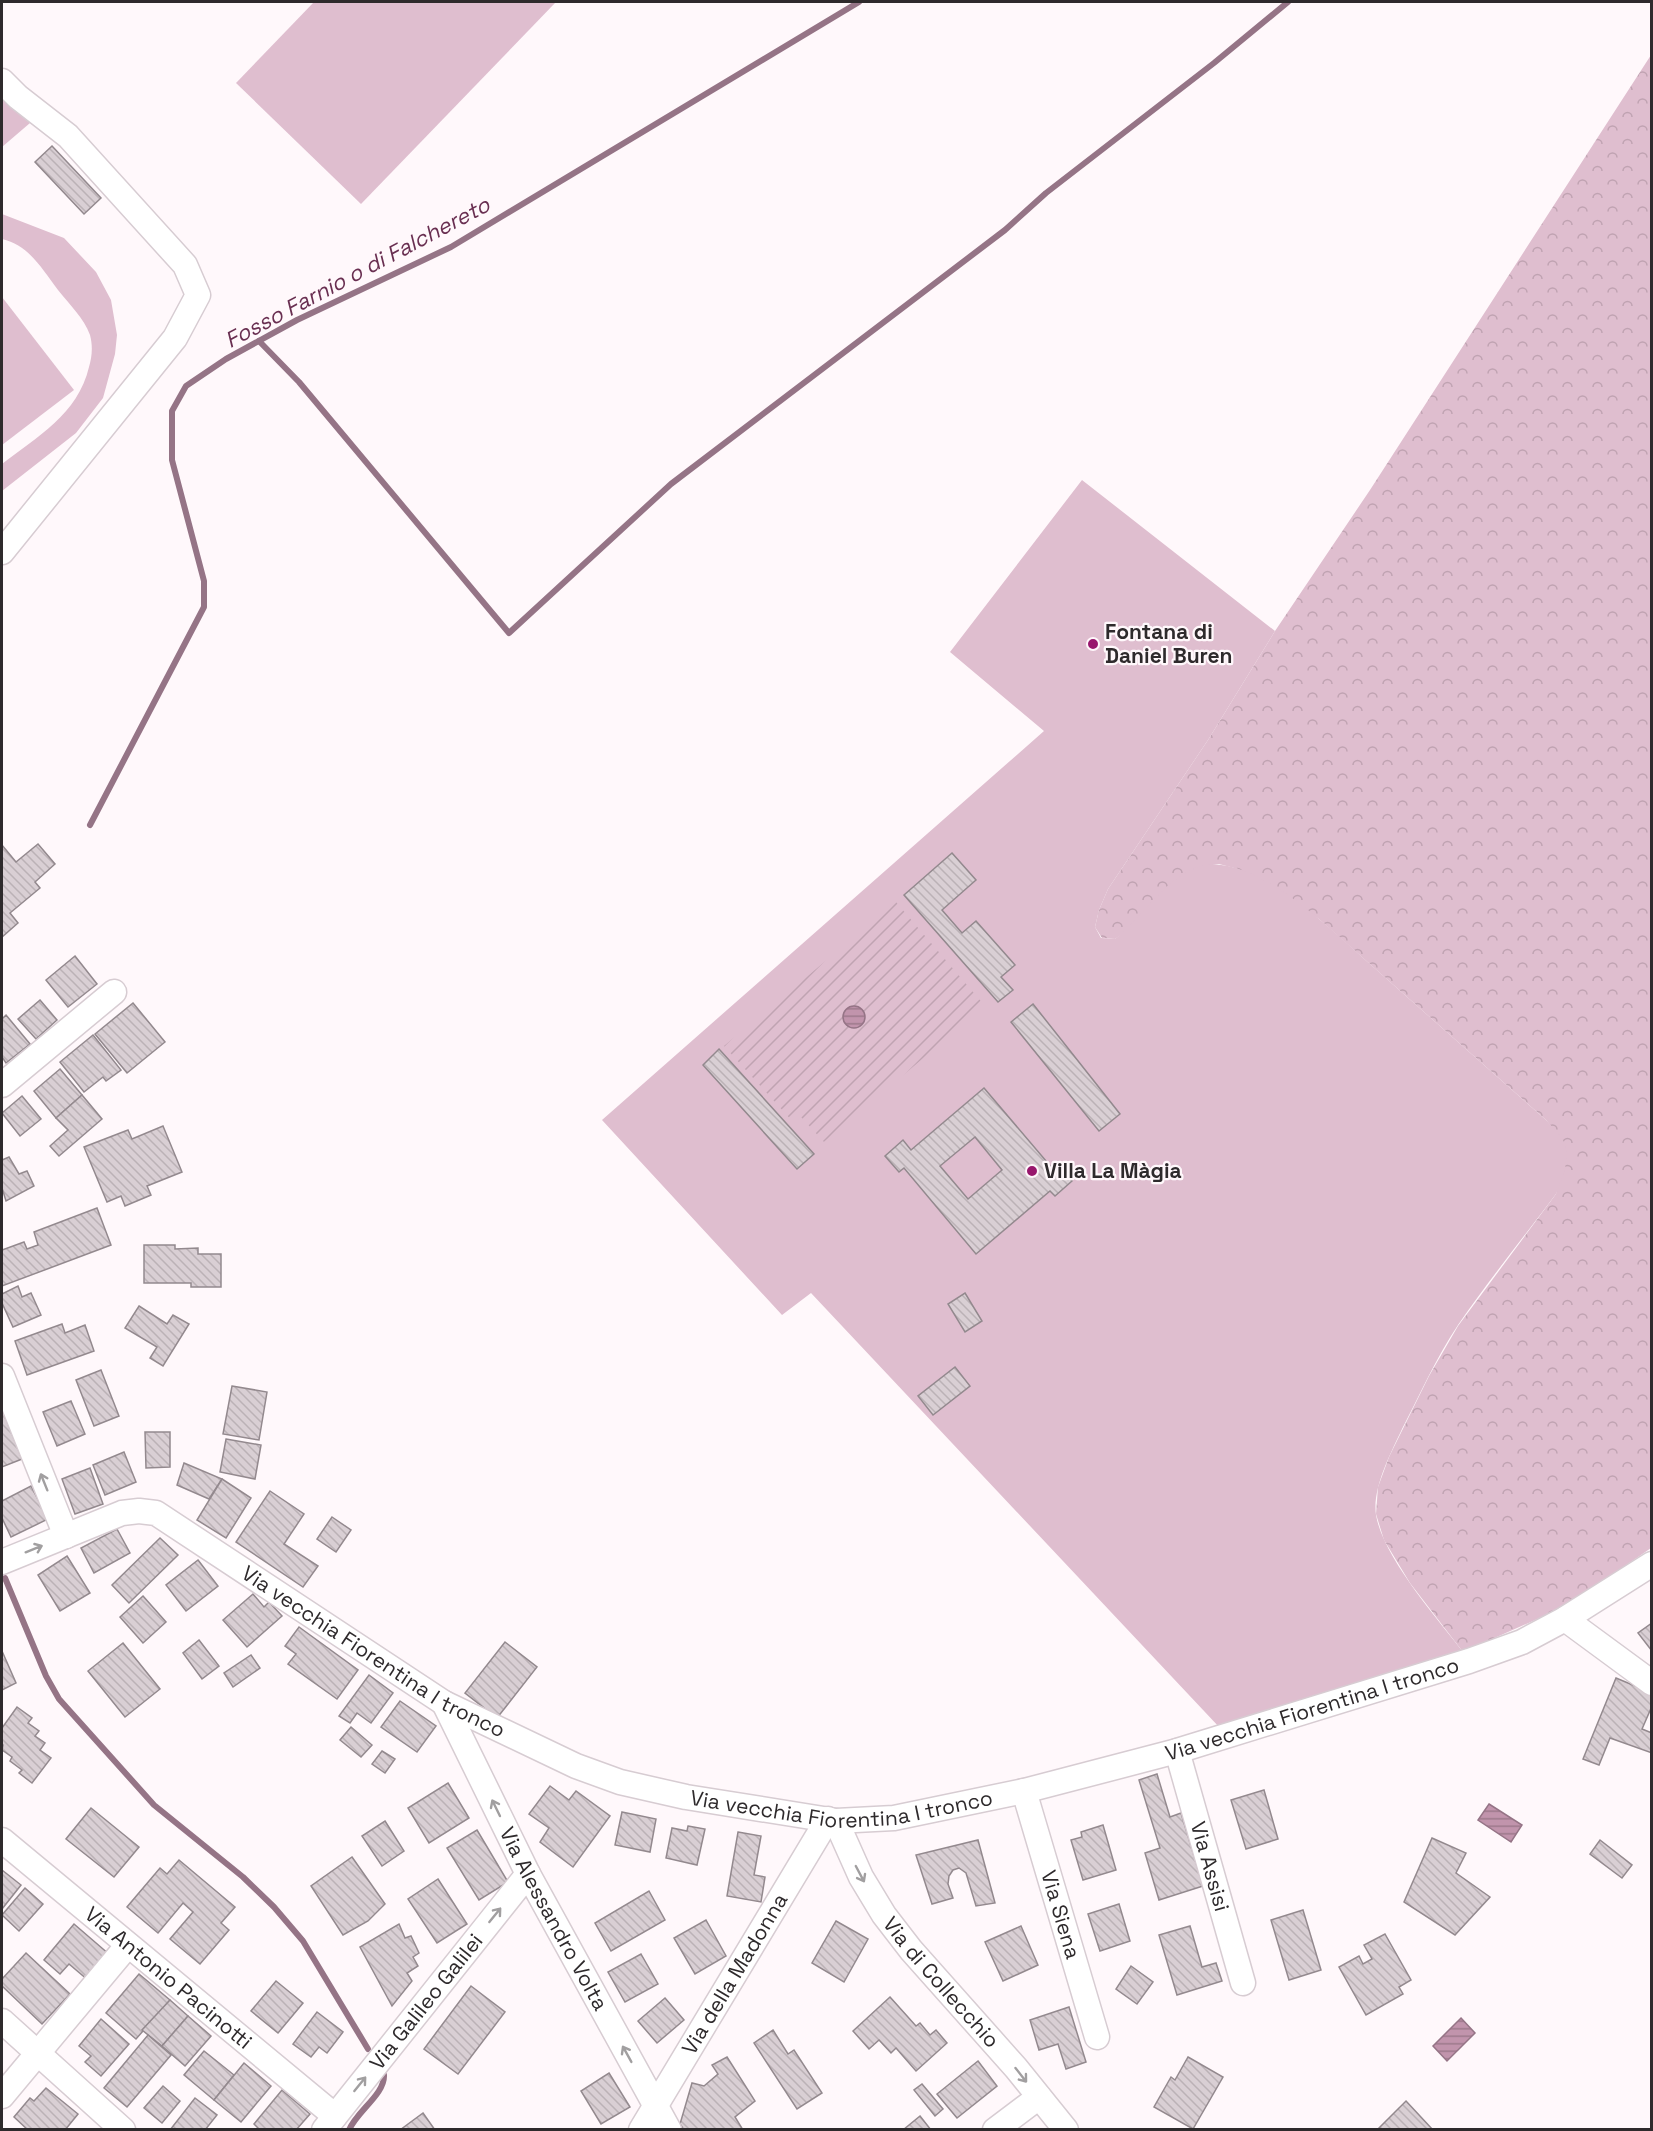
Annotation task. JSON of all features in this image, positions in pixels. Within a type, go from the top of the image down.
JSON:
[{"type":"street","points":[[2,81],[18,97],[68,136],[185,265],[198,295],[175,338],[2,552]]},
{"type":"street","points":[[2,1085],[114,992]]},
{"type":"street","points":[[2,1376],[66,1536]]},
{"type":"street","name":"Via vecchia Fiorentina I tronco","points":[[2,1562],[122,1514],[139,1511],[156,1513],[444,1703],[576,1766],[620,1782],[686,1797],[832,1820],[894,1818],[1024,1791],[1177,1751],[1469,1661],[1522,1642],[1565,1619],[1652,1564]]},
{"type":"street","points":[[1565,1619],[1652,1683]]},
{"type":"street","name":"Via Alessandro Volta","points":[[444,1703],[528,1874],[669,2130]]},
{"type":"street","name":"Via Assisi","points":[[1177,1751],[1243,1983]]},
{"type":"street","name":"Via Siena","points":[[1024,1791],[1097,2037]]},
{"type":"street","name":"Via di Collecchio","points":[[832,1820],[861,1877],[884,1915],[911,1950],[1016,2068],[1066,2130]]},
{"type":"street","name":"Via della Madonna","points":[[641,2130],[832,1820]]},
{"type":"street","name":"Via Antonio Pacinotti","points":[[2,1840],[128,1945],[329,2123]]},
{"type":"street","name":"Via Galileo Galilei","points":[[329,2123],[528,1874]]},
{"type":"street","points":[[2,2096],[128,1945]]},
{"type":"street","points":[[2,2021],[37,2055],[123,2130]]},
{"type":"street","points":[[995,2130],[1039,2097]]},
{"type":"green space","points":[[314,2],[556,2],[361,204],[236,83]]},
{"type":"green space","points":[[1651,55],[1651,1548],[1569,1605],[1463,1652],[1410,1583],[1384,1540],[1376,1514],[1378,1487],[1389,1457],[1429,1376],[1458,1326],[1556,1194],[1564,1143],[1546,1120],[1319,919],[1238,869],[1219,864],[1200,867],[1171,884],[1128,930],[1115,939],[1102,938],[1095,927],[1108,889],[1208,740],[1275,631],[1370,490]]},
{"type":"green space","points":[[2,95],[30,123],[2,147]]},
{"type":"green space","points":[[2,214],[64,238],[96,272],[111,300],[117,335],[115,354],[103,398],[76,433],[2,491],[2,464],[42,434],[76,398],[84,384],[92,347],[90,335],[84,323],[40,266],[20,247],[2,239]]},
{"type":"green space","points":[[2,297],[74,390],[2,445]]},
{"type":"green space","points":[[1082,480],[1275,631],[1208,740],[1108,889],[1095,927],[1101,938],[1115,939],[1165,888],[1188,871],[1201,866],[1220,865],[1248,872],[1288,895],[1328,926],[1546,1120],[1564,1142],[1567,1155],[1556,1194],[1458,1325],[1435,1363],[1383,1471],[1377,1494],[1376,1515],[1389,1549],[1412,1586],[1463,1652],[1220,1728],[811,1293],[782,1315],[602,1120],[1044,731],[950,652]]},
{"type":"green space","points":[[896,902],[985,1006],[824,1142],[801,1117],[794,1123],[724,1046]]},
{"type":"shaded area","points":[[854,1006],[862,1009],[865,1017],[862,1025],[854,1028],[846,1025],[843,1017],[846,1009]]},
{"type":"shaded area","points":[[1489,1804],[1522,1825],[1511,1842],[1478,1820]]},
{"type":"shaded area","points":[[1461,2018],[1475,2033],[1447,2061],[1433,2046]]},
{"type":"building","points":[[52,146],[101,198],[84,214],[35,162]]},
{"type":"building","points":[[38,844],[55,864],[35,882],[40,888],[10,913],[18,923],[2,937],[2,845],[16,862]]},
{"type":"building","points":[[952,853],[976,880],[942,910],[962,933],[976,921],[1015,965],[1001,977],[1013,990],[998,1002],[904,895]]},
{"type":"building","points":[[75,956],[97,984],[68,1007],[46,980]]},
{"type":"building","points":[[40,1000],[57,1020],[36,1039],[18,1019]]},
{"type":"building","points":[[133,1003],[165,1042],[127,1073],[95,1034]]},
{"type":"building","points":[[1033,1004],[1120,1114],[1099,1131],[1011,1022]]},
{"type":"building","points":[[6,1015],[30,1044],[6,1063],[2,1057],[2,1019]]},
{"type":"building","points":[[93,1035],[121,1070],[106,1081],[103,1077],[84,1092],[60,1062]]},
{"type":"building","points":[[719,1049],[814,1154],[797,1169],[703,1065]]},
{"type":"building","points":[[60,1069],[82,1095],[56,1118],[34,1091]]},
{"type":"building","name":"Villa La Màgia","points":[[984,1088],[1052,1168],[1057,1164],[1072,1181],[1055,1196],[1050,1191],[976,1254],[904,1168],[899,1172],[885,1156],[903,1140],[911,1150]],"holes":[[[975,1137],[1002,1170],[968,1199],[940,1166]]]},
{"type":"building","points":[[82,1095],[102,1119],[59,1156],[50,1146],[68,1130],[56,1118]]},
{"type":"building","points":[[22,1096],[41,1119],[20,1136],[2,1113]]},
{"type":"building","points":[[163,1126],[182,1172],[147,1186],[151,1195],[125,1206],[121,1196],[107,1202],[84,1147],[128,1130],[132,1139]]},
{"type":"building","points":[[9,1157],[19,1174],[27,1171],[34,1186],[6,1201],[2,1188],[2,1160]]},
{"type":"building","points":[[97,1208],[111,1245],[2,1286],[2,1250],[24,1242],[27,1249],[38,1245],[34,1232]]},
{"type":"building","points":[[144,1245],[175,1245],[175,1249],[198,1248],[198,1254],[221,1254],[221,1287],[191,1287],[191,1283],[144,1283]]},
{"type":"building","points":[[18,1286],[22,1297],[31,1293],[41,1315],[13,1327],[2,1303],[2,1294]]},
{"type":"building","points":[[965,1293],[982,1321],[965,1332],[948,1304]]},
{"type":"building","points":[[139,1306],[167,1324],[173,1315],[189,1324],[163,1366],[150,1358],[157,1347],[125,1328]]},
{"type":"building","points":[[62,1324],[65,1333],[85,1325],[94,1351],[27,1375],[15,1341]]},
{"type":"building","points":[[955,1367],[970,1386],[933,1415],[918,1396]]},
{"type":"building","points":[[101,1370],[119,1416],[94,1426],[76,1380]]},
{"type":"building","points":[[232,1386],[267,1392],[259,1440],[223,1434]]},
{"type":"building","points":[[71,1401],[85,1434],[57,1446],[43,1412]]},
{"type":"building","points":[[2,1409],[22,1459],[2,1467]]},
{"type":"building","points":[[145,1432],[170,1432],[170,1467],[146,1468]]},
{"type":"building","points":[[226,1439],[261,1445],[255,1479],[220,1472]]},
{"type":"building","points":[[124,1452],[136,1482],[105,1495],[93,1465]]},
{"type":"building","points":[[184,1463],[222,1479],[209,1499],[177,1485]]},
{"type":"building","points":[[90,1468],[103,1504],[75,1514],[62,1479]]},
{"type":"building","points":[[222,1479],[251,1498],[226,1538],[197,1520]]},
{"type":"building","points":[[31,1486],[48,1519],[11,1537],[2,1518],[2,1501]]},
{"type":"building","points":[[270,1491],[304,1514],[284,1544],[318,1566],[303,1587],[236,1542]]},
{"type":"building","points":[[332,1517],[351,1530],[336,1552],[317,1539]]},
{"type":"building","points":[[117,1529],[130,1553],[94,1573],[81,1548]]},
{"type":"building","points":[[160,1538],[178,1555],[129,1603],[112,1585]]},
{"type":"building","points":[[67,1556],[90,1593],[60,1611],[38,1575]]},
{"type":"building","points":[[198,1560],[218,1586],[186,1611],[166,1585]]},
{"type":"building","points":[[253,1594],[264,1607],[269,1602],[282,1616],[247,1647],[223,1620]]},
{"type":"building","points":[[143,1596],[166,1622],[143,1643],[120,1617]]},
{"type":"building","points":[[1652,1623],[1652,1651],[1638,1633]]},
{"type":"building","points":[[299,1627],[358,1670],[337,1699],[288,1664],[296,1654],[285,1646]]},
{"type":"building","points":[[199,1640],[219,1666],[202,1679],[183,1653]]},
{"type":"building","points":[[505,1642],[537,1667],[497,1718],[465,1693]]},
{"type":"building","points":[[123,1643],[160,1689],[125,1717],[88,1671]]},
{"type":"building","points":[[2,1651],[16,1683],[2,1690]]},
{"type":"building","points":[[251,1655],[260,1668],[233,1687],[224,1673]]},
{"type":"building","points":[[369,1675],[393,1693],[371,1723],[357,1713],[350,1723],[339,1716]]},
{"type":"building","points":[[1616,1678],[1652,1693],[1652,1706],[1642,1729],[1652,1733],[1652,1753],[1610,1738],[1599,1765],[1583,1759]]},
{"type":"building","points":[[400,1701],[436,1726],[417,1752],[381,1727]]},
{"type":"building","points":[[17,1707],[32,1718],[28,1723],[39,1731],[35,1736],[45,1743],[40,1750],[51,1758],[32,1783],[19,1773],[22,1770],[10,1761],[12,1757],[2,1750],[2,1728]]},
{"type":"building","points":[[351,1727],[372,1745],[361,1757],[340,1740]]},
{"type":"building","points":[[382,1751],[395,1759],[385,1773],[372,1764]]},
{"type":"building","points":[[1157,1774],[1170,1817],[1181,1813],[1203,1886],[1159,1900],[1145,1853],[1160,1848],[1139,1780]]},
{"type":"building","points":[[448,1783],[469,1818],[429,1843],[408,1808]]},
{"type":"building","points":[[550,1786],[569,1800],[576,1791],[610,1816],[573,1867],[540,1842],[549,1828],[529,1814]]},
{"type":"building","points":[[1264,1790],[1278,1839],[1246,1849],[1231,1800]]},
{"type":"building","points":[[91,1808],[139,1847],[114,1877],[66,1839]]},
{"type":"building","points":[[622,1812],[656,1819],[650,1852],[615,1845]]},
{"type":"building","points":[[385,1821],[404,1851],[382,1866],[362,1836]]},
{"type":"building","points":[[1103,1825],[1116,1870],[1083,1880],[1071,1840],[1082,1837],[1081,1832]]},
{"type":"building","points":[[688,1826],[705,1829],[697,1865],[666,1858],[672,1828],[687,1831]]},
{"type":"building","points":[[477,1830],[508,1882],[479,1900],[447,1848]]},
{"type":"building","points":[[738,1832],[761,1836],[754,1875],[765,1877],[761,1902],[727,1896]]},
{"type":"building","points":[[1432,1838],[1466,1853],[1456,1873],[1490,1897],[1455,1935],[1404,1902]]},
{"type":"building","points":[[978,1840],[995,1903],[976,1906],[966,1873],[959,1868],[953,1870],[949,1876],[948,1884],[953,1898],[932,1904],[916,1855]]},
{"type":"building","points":[[1600,1840],[1632,1865],[1622,1878],[1590,1854]]},
{"type":"building","points":[[352,1857],[385,1904],[368,1921],[343,1935],[311,1886]]},
{"type":"building","points":[[179,1860],[235,1907],[221,1923],[229,1930],[200,1964],[170,1939],[193,1912],[183,1903],[158,1933],[127,1907],[160,1868],[167,1874]]},
{"type":"building","points":[[2,1870],[21,1885],[2,1909]]},
{"type":"building","points":[[438,1879],[467,1924],[437,1943],[408,1899]]},
{"type":"building","points":[[25,1888],[43,1904],[19,1931],[2,1915]]},
{"type":"building","points":[[649,1891],[665,1920],[611,1951],[595,1923]]},
{"type":"building","points":[[1119,1904],[1130,1941],[1100,1951],[1088,1914]]},
{"type":"building","points":[[1303,1910],[1321,1970],[1289,1980],[1271,1920]]},
{"type":"building","points":[[706,1920],[726,1956],[695,1974],[674,1938]]},
{"type":"building","points":[[836,1921],[868,1939],[844,1982],[812,1963]]},
{"type":"building","points":[[74,1924],[110,1955],[89,1981],[69,1964],[60,1974],[44,1960]]},
{"type":"building","points":[[399,1924],[405,1938],[411,1936],[419,1953],[413,1957],[418,1966],[407,1973],[412,1981],[392,2006],[360,1947]]},
{"type":"building","points":[[1021,1926],[1038,1965],[1003,1981],[985,1942]]},
{"type":"building","points":[[1190,1926],[1202,1967],[1216,1963],[1222,1981],[1177,1995],[1159,1935]]},
{"type":"building","points":[[1385,1934],[1411,1980],[1399,1987],[1403,1994],[1366,2015],[1339,1967],[1359,1956],[1363,1964],[1372,1959],[1364,1945]]},
{"type":"building","points":[[26,1953],[70,1994],[42,2024],[2,1986],[2,1979]]},
{"type":"building","points":[[641,1954],[658,1984],[625,2002],[608,1972]]},
{"type":"building","points":[[1131,1966],[1153,1982],[1137,2004],[1116,1989]]},
{"type":"building","points":[[139,1974],[170,2000],[136,2039],[106,2013]]},
{"type":"building","points":[[276,1981],[303,2003],[278,2033],[251,2011]]},
{"type":"building","points":[[471,1986],[505,2012],[458,2074],[424,2049]]},
{"type":"building","points":[[890,1997],[916,2026],[920,2023],[930,2035],[936,2030],[947,2043],[916,2071],[896,2048],[891,2053],[879,2040],[869,2049],[853,2031]]},
{"type":"building","points":[[665,1998],[684,2020],[657,2043],[638,2021]]},
{"type":"building","points":[[170,2000],[188,2016],[162,2046],[142,2030]]},
{"type":"building","points":[[1069,2007],[1086,2062],[1066,2069],[1058,2044],[1039,2050],[1030,2020]]},
{"type":"building","points":[[317,2012],[343,2032],[327,2053],[319,2047],[311,2057],[293,2044]]},
{"type":"building","points":[[188,2016],[211,2036],[185,2066],[162,2046]]},
{"type":"building","points":[[101,2019],[129,2044],[101,2076],[85,2062],[91,2056],[79,2046]]},
{"type":"building","points":[[773,2030],[788,2054],[794,2050],[822,2093],[797,2109],[754,2043]]},
{"type":"building","points":[[148,2035],[171,2055],[127,2107],[104,2088]]},
{"type":"building","points":[[204,2051],[234,2075],[214,2100],[184,2075]]},
{"type":"building","points":[[727,2057],[755,2101],[735,2117],[743,2130],[684,2130],[680,2124],[692,2083],[704,2086],[718,2074],[712,2065]]},
{"type":"building","points":[[1188,2057],[1223,2077],[1193,2129],[1154,2107],[1171,2077],[1175,2080]]},
{"type":"building","points":[[978,2061],[997,2086],[957,2118],[937,2094]]},
{"type":"building","points":[[244,2063],[271,2086],[241,2122],[214,2100]]},
{"type":"building","points":[[609,2073],[630,2107],[601,2124],[581,2091]]},
{"type":"building","points":[[922,2084],[943,2109],[935,2116],[914,2090]]},
{"type":"building","points":[[163,2086],[180,2101],[162,2123],[144,2108]]},
{"type":"building","points":[[46,2088],[78,2114],[65,2130],[28,2130],[14,2117],[30,2098],[34,2101]]},
{"type":"building","points":[[282,2090],[310,2114],[296,2130],[260,2130],[254,2124]]},
{"type":"building","points":[[195,2098],[217,2115],[205,2130],[170,2130]]},
{"type":"building","points":[[1406,2101],[1433,2130],[1377,2130]]},
{"type":"building","points":[[423,2113],[435,2130],[400,2130]]},
{"type":"building","points":[[920,2116],[931,2130],[903,2130]]},
{"type":"waterway","name":"Fosso Farnio o di Falchereto","points":[[90,825],[204,607],[204,581],[172,460],[172,411],[186,386],[226,359],[297,320],[451,247],[859,2]]},
{"type":"waterway","points":[[259,341],[299,382],[509,633],[671,484],[1005,230],[1046,193],[1214,63],[1288,2]]},
{"type":"waterway","name":"Fosso Farnio o di Falchereto","points":[[5,1578],[46,1676],[59,1699],[154,1805],[243,1877],[274,1907],[303,1941],[368,2049]]},
{"type":"waterway","name":"Fosso Farnio o di Falchereto","points":[[349,2130],[380,2089],[384,2075]]},
{"type":"place","name":"Fontana di Daniel Buren","points":[[1093,644]]},
{"type":"place","name":"Villa La Màgia","points":[[1032,1171]]}]
